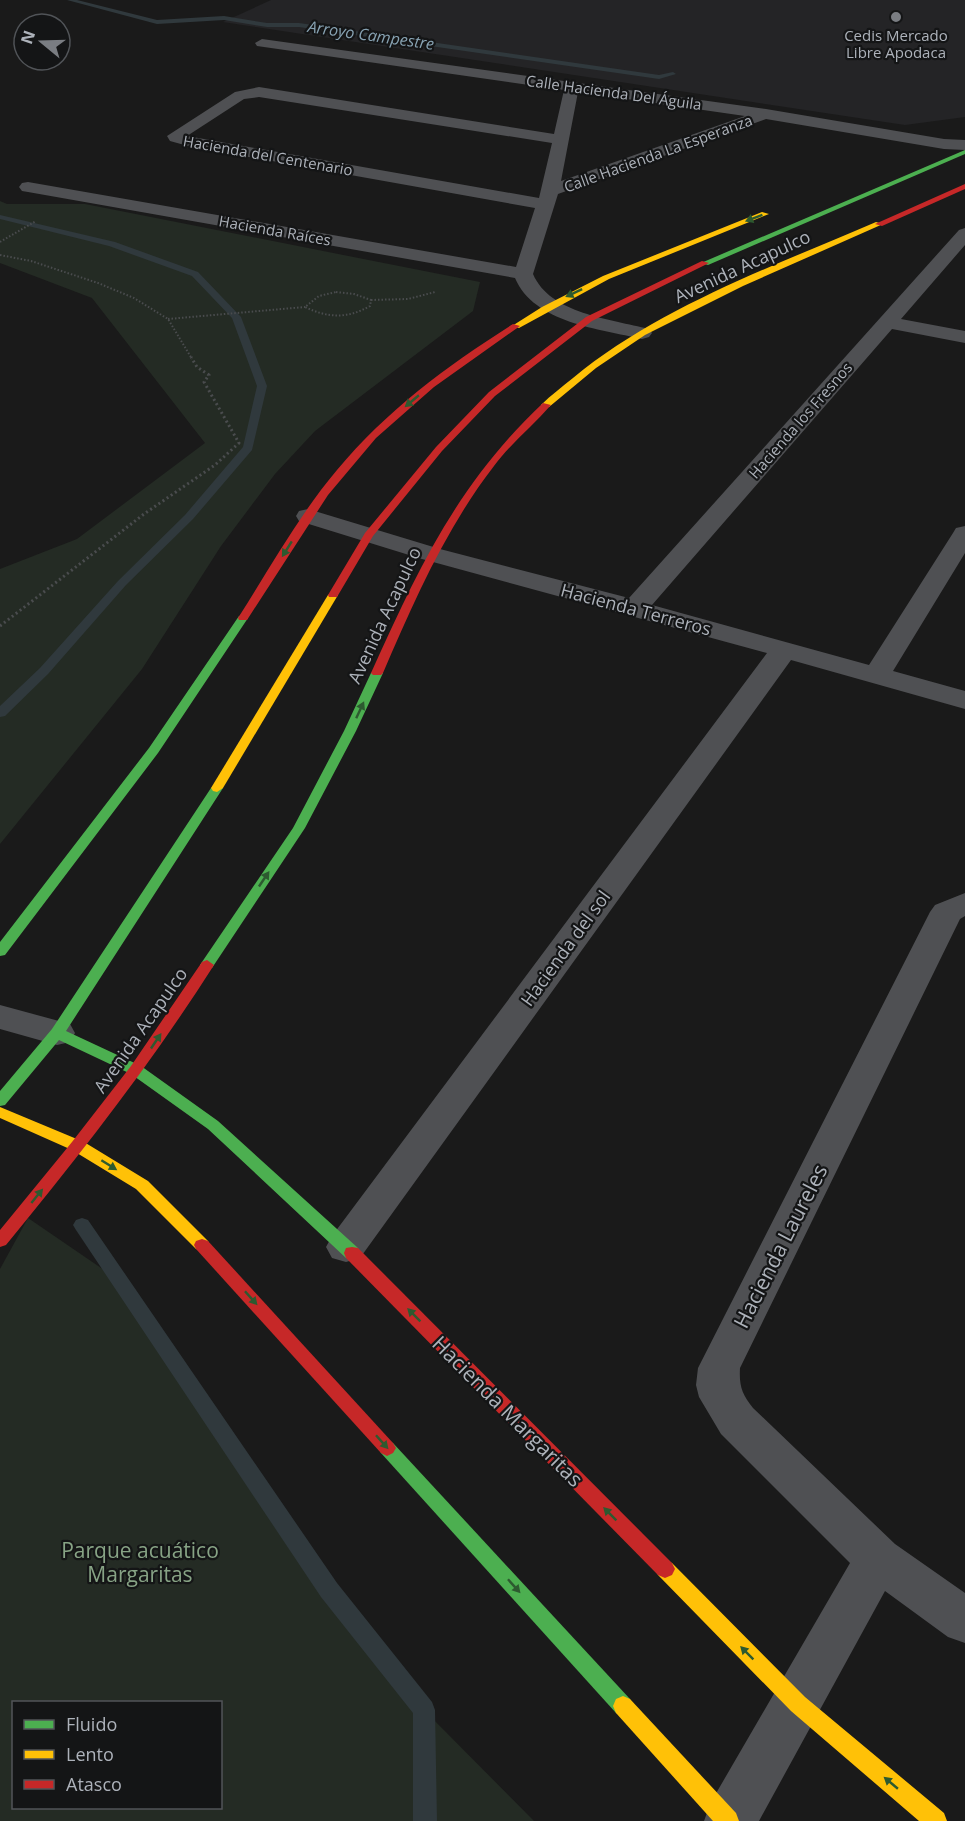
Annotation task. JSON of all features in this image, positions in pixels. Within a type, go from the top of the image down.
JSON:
[{"type":"street","name":"Calle Hacienda Del Águila","points":[[262,43],[766,114],[944,144],[965,145]]},
{"type":"street","points":[[572,86],[548,198],[523,274],[524,282],[532,293],[548,305],[642,333]]},
{"type":"street","name":"Hacienda del Centenario","points":[[548,198],[188,141],[176,136],[240,95],[259,92],[561,140]]},
{"type":"street","name":"Calle Hacienda La Esperanza","points":[[548,198],[766,114]]},
{"type":"street","points":[[922,152],[965,137]]},
{"type":"street","name":"Avenida Acapulco","points":[[57,1033],[223,779],[369,535],[439,449],[492,394],[589,319],[705,263],[965,152]]},
{"type":"street","name":"Avenida Acapulco","points":[[0,1241],[78,1146],[136,1070],[299,828],[350,731],[431,554],[488,466],[532,417],[593,366],[642,333],[740,285],[965,186]]},
{"type":"street","name":"Hacienda Raíces","points":[[28,187],[523,274]]},
{"type":"street","name":"Avenida Acapulco","points":[[0,952],[154,750],[257,597],[308,516],[355,455],[404,408],[471,354],[548,305],[639,263],[780,208]]},
{"type":"street","name":"Hacienda los Fresnos","points":[[635,608],[965,234]]},
{"type":"street","points":[[885,322],[965,337]]},
{"type":"street","name":"Hacienda Terreros","points":[[308,516],[431,554],[965,700]]},
{"type":"street","points":[[876,676],[965,533]]},
{"type":"street","name":"Hacienda del sol","points":[[346,1247],[784,650]]},
{"type":"street","name":"Hacienda Laureles","points":[[965,903],[947,912],[719,1368],[716,1383],[720,1399],[737,1421],[878,1559],[965,1621]]},
{"type":"street","name":"Hacienda Margaritas","points":[[0,1017],[57,1033],[136,1070],[213,1125],[346,1247],[798,1704],[936,1821]]},
{"type":"street","points":[[0,1101],[57,1033]]},
{"type":"street","points":[[0,1112],[78,1146],[141,1185],[185,1226],[729,1821],[798,1704],[878,1559]]},
{"type":"path","points":[[0,242],[36,221]]},
{"type":"path","points":[[0,255],[31,261],[98,283],[134,298],[168,319],[197,367],[208,375],[204,382],[239,443],[215,465],[144,514],[0,626]]},
{"type":"path","points":[[168,319],[305,307],[326,315],[344,317],[370,306],[371,300],[356,293],[331,293],[312,298],[305,307]]},
{"type":"shaded area","points":[[271,0],[965,0],[965,117],[905,125],[223,22]]},
{"type":"green space","points":[[0,201],[7,204],[85,204],[480,282],[473,311],[315,431],[275,474],[221,546],[142,669],[0,844],[0,569],[77,539],[205,443],[92,298],[0,263]]},
{"type":"green space","name":"Parque acuático Margaritas","points":[[28,1218],[123,1283],[329,1590],[424,1710],[534,1821],[0,1821],[0,1269]]},
{"type":"waterway","name":"Arroyo Campestre","points":[[70,0],[157,22],[224,18],[267,25],[299,25],[659,77],[673,74]]},
{"type":"waterway","points":[[0,217],[112,244],[195,274],[236,317],[262,386],[248,448],[189,517],[122,583],[44,671],[0,713]]},
{"type":"waterway","points":[[82,1225],[329,1590],[424,1710],[425,1821]]},
{"type":"traffic: fast","points":[[705,263],[965,152]]},
{"type":"traffic: fast","points":[[0,952],[154,750],[243,618]]},
{"type":"traffic: fast","points":[[207,965],[299,828],[350,731],[377,673]]},
{"type":"traffic: fast","points":[[0,1101],[57,1033],[217,788]]},
{"type":"traffic: fast","points":[[57,1033],[136,1070],[213,1125],[352,1253]]},
{"type":"traffic: fast","points":[[387,1448],[623,1706]]},
{"type":"traffic: slow","points":[[516,326],[545,308],[606,278],[765,214]]},
{"type":"traffic: slow","points":[[546,405],[593,366],[642,333],[740,284],[879,224]]},
{"type":"traffic: slow","points":[[217,788],[333,595]]},
{"type":"traffic: slow","points":[[0,1112],[78,1146],[142,1185],[202,1245]]},
{"type":"traffic: slow","points":[[665,1569],[798,1704],[936,1821]]},
{"type":"traffic: slow","points":[[623,1706],[728,1821]]},
{"type":"traffic: jam","points":[[879,224],[965,186]]},
{"type":"traffic: jam","points":[[333,595],[369,535],[439,449],[492,394],[589,319],[705,263]]},
{"type":"traffic: jam","points":[[243,618],[324,493],[372,436],[410,401],[473,354],[516,326]]},
{"type":"traffic: jam","points":[[377,673],[428,564],[468,495],[491,462],[517,432],[546,405]]},
{"type":"traffic: jam","points":[[0,1241],[78,1146],[136,1070],[207,965]]},
{"type":"traffic: jam","points":[[202,1245],[387,1448]]},
{"type":"traffic: jam","points":[[352,1253],[665,1569]]},
{"type":"place","name":"Cedis Mercado Libre Apodaca","points":[[896,17]]}]
